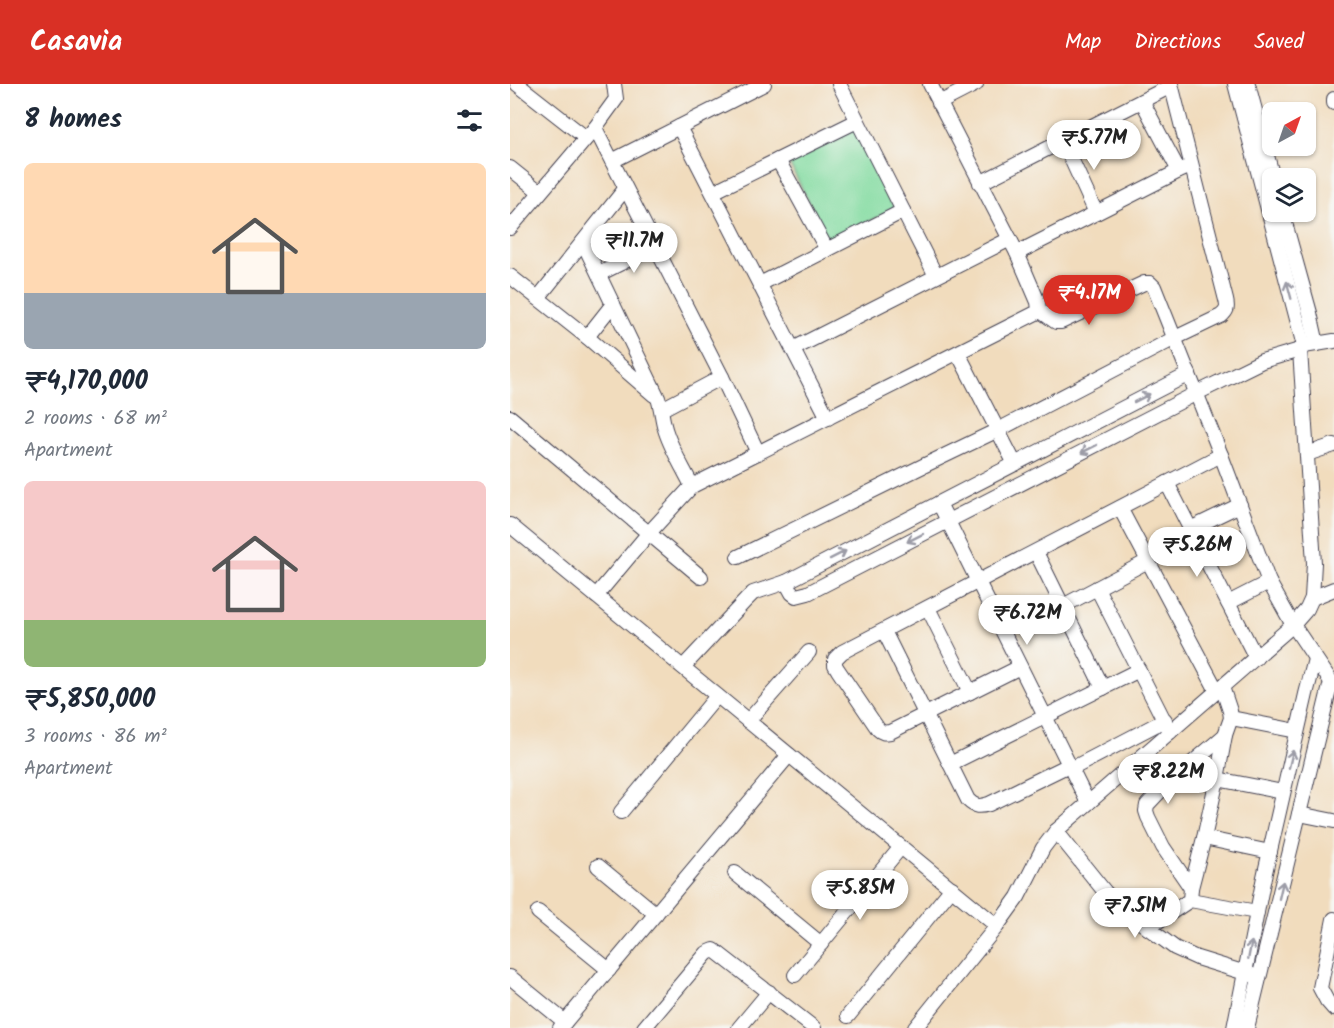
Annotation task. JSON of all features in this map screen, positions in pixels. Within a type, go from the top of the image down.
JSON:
[{"type":"street","points":[[517,84],[591,133],[612,161],[758,453]]},
{"type":"street","points":[[510,228],[591,133],[616,99],[615,87],[602,84]]},
{"type":"street","points":[[612,161],[764,84]]},
{"type":"street","points":[[839,84],[936,276]]},
{"type":"street","points":[[930,84],[1017,253],[1038,302],[1039,310],[1056,322],[1061,322],[1147,282],[1154,287],[1269,582],[1293,625],[1332,684],[1247,1028]]},
{"type":"street","points":[[939,103],[976,84]]},
{"type":"street","points":[[1235,84],[1307,347]]},
{"type":"street","points":[[1248,84],[1270,168]]},
{"type":"street","points":[[738,557],[998,430],[1226,312],[1227,306],[1185,168],[1171,85],[980,183]]},
{"type":"street","points":[[1142,101],[1185,168]]},
{"type":"street","points":[[713,192],[857,121]]},
{"type":"street","points":[[679,127],[828,418]]},
{"type":"street","points":[[1063,141],[1096,213]]},
{"type":"street","points":[[778,160],[827,250]]},
{"type":"street","points":[[510,168],[540,192]]},
{"type":"street","points":[[1017,253],[1185,168]]},
{"type":"street","points":[[538,298],[625,189]]},
{"type":"street","points":[[760,284],[903,211]]},
{"type":"street","points":[[915,1028],[1018,897],[1043,848],[1056,831],[1167,726],[1219,689],[1293,625],[1307,609],[1312,598],[1314,563],[1306,454],[1307,347],[1310,314],[1285,222]]},
{"type":"street","points":[[793,349],[1010,239]]},
{"type":"street","points":[[583,242],[660,404],[667,435],[692,486]]},
{"type":"street","points":[[599,274],[656,246]]},
{"type":"street","points":[[510,276],[586,337],[660,404]]},
{"type":"street","points":[[586,337],[614,304]]},
{"type":"street","points":[[596,596],[692,486],[1039,310]]},
{"type":"street","points":[[786,582],[796,596],[808,593],[1262,361],[1334,341]]},
{"type":"street","points":[[958,353],[1014,464]]},
{"type":"street","points":[[683,667],[753,593],[786,582],[1189,374]]},
{"type":"street","points":[[660,404],[722,377]]},
{"type":"street","points":[[1117,411],[1126,430]]},
{"type":"street","points":[[510,417],[701,577]]},
{"type":"street","points":[[1306,454],[1334,445]]},
{"type":"street","points":[[1020,667],[890,732],[881,732],[835,665],[835,659],[838,655],[1221,455]]},
{"type":"street","points":[[1167,483],[1256,658]]},
{"type":"street","points":[[939,503],[1088,803]]},
{"type":"street","points":[[1190,530],[1240,505]]},
{"type":"street","points":[[1120,508],[1219,689],[1231,718],[1225,735],[1190,894],[1148,928]]},
{"type":"street","points":[[510,525],[997,926]]},
{"type":"street","points":[[1036,552],[1103,688]]},
{"type":"street","points":[[1063,606],[1148,561]]},
{"type":"street","points":[[1228,603],[1269,582]]},
{"type":"street","points":[[1097,588],[1167,726]]},
{"type":"street","points":[[1312,598],[1334,589]]},
{"type":"street","points":[[928,608],[970,692]]},
{"type":"street","points":[[884,631],[968,800],[974,806],[989,804],[1167,726]]},
{"type":"street","points":[[748,721],[809,652]]},
{"type":"street","points":[[1234,1028],[1283,792],[1316,659]]},
{"type":"street","points":[[950,764],[1139,670]]},
{"type":"street","points":[[621,812],[717,696]]},
{"type":"street","points":[[1231,718],[1298,730]]},
{"type":"street","points":[[1225,735],[1164,787],[1147,805],[1146,811],[1163,847],[1190,894],[1257,912]]},
{"type":"street","points":[[510,977],[562,1025],[789,755]]},
{"type":"street","points":[[1217,779],[1283,792]]},
{"type":"street","points":[[1299,814],[1334,821]]},
{"type":"street","points":[[1056,831],[1118,905],[1175,948],[1197,958],[1260,977]]},
{"type":"street","points":[[1204,838],[1270,852]]},
{"type":"street","points":[[795,975],[902,847]]},
{"type":"street","points":[[598,866],[656,914]]},
{"type":"street","points":[[735,873],[821,944]]},
{"type":"street","points":[[848,1016],[952,888]]},
{"type":"street","points":[[538,912],[609,970]]},
{"type":"street","points":[[1334,920],[1320,988],[1334,1009]]},
{"type":"street","points":[[644,1028],[710,950],[718,952],[814,1028]]},
{"type":"street","points":[[739,1028],[769,992]]},
{"type":"green space","points":[[855,129],[895,209],[829,242],[789,163]]}]
